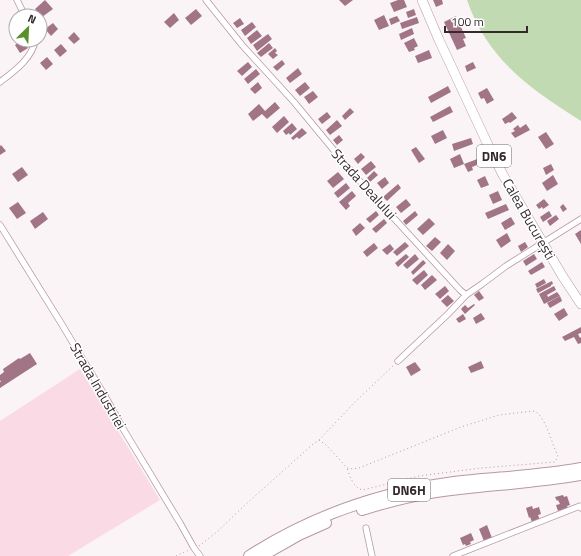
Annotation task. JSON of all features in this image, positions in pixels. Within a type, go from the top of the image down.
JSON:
[{"type":"highway","name":"DN6H","points":[[249,556],[306,524],[380,497],[426,486],[551,473],[581,468]]},
{"type":"highway","name":"DN6H","points":[[262,556],[293,538],[318,526],[351,513],[382,504],[436,492],[581,475]]},
{"type":"main road","name":"Calea București","points":[[422,0],[439,40],[503,175],[567,284],[581,304]]},
{"type":"street","name":"Strada Dealului","points":[[206,0],[242,45],[294,102],[356,177],[466,295]]},
{"type":"street","points":[[0,82],[16,69],[34,48]]},
{"type":"street","points":[[398,361],[466,295],[506,266],[581,219]]},
{"type":"street","name":"Strada Industriei","points":[[0,225],[61,323],[200,556]]},
{"type":"street","points":[[453,556],[581,507]]},
{"type":"street","points":[[366,528],[372,556]]},
{"type":"path","points":[[176,556],[200,545],[218,531],[318,440],[398,361]]},
{"type":"path","points":[[318,440],[326,445],[347,468],[356,487],[363,490],[404,479],[426,475],[481,468],[555,462],[558,456],[545,423],[540,414],[533,411],[498,415],[480,420],[359,468],[347,468]]},
{"type":"shaded area","points":[[467,0],[581,0],[581,121],[544,97],[512,71],[498,56],[486,39]]},
{"type":"shaded area","points":[[80,369],[160,500],[68,556],[0,556],[0,421]]},
{"type":"building","points":[[45,0],[53,9],[48,13],[48,8],[36,8]]},
{"type":"building","points":[[339,0],[353,0],[345,6]]},
{"type":"building","points":[[398,0],[404,0],[407,7],[394,12],[390,3]]},
{"type":"building","points":[[433,0],[442,0],[443,4],[436,7]]},
{"type":"building","points":[[196,9],[202,16],[191,25],[185,18]]},
{"type":"building","points":[[414,9],[416,15],[408,18],[406,12]]},
{"type":"building","points":[[174,13],[179,20],[170,28],[164,22]]},
{"type":"building","points":[[384,15],[389,26],[379,30],[374,20]]},
{"type":"building","points":[[397,16],[400,21],[391,25],[389,19]]},
{"type":"building","points":[[456,16],[466,38],[463,39],[466,46],[457,50],[444,22]]},
{"type":"building","points":[[417,17],[419,23],[402,29],[400,23]]},
{"type":"building","points":[[240,18],[244,24],[237,28],[233,23]]},
{"type":"building","points":[[252,22],[256,27],[245,36],[241,30]]},
{"type":"building","points":[[53,23],[58,29],[51,36],[48,32],[48,27]]},
{"type":"building","points":[[412,28],[414,34],[401,40],[399,34]]},
{"type":"building","points":[[257,30],[262,36],[251,44],[247,38]]},
{"type":"building","points":[[74,32],[80,39],[74,44],[68,38]]},
{"type":"building","points":[[268,34],[272,39],[257,51],[253,45]]},
{"type":"building","points":[[414,38],[418,46],[414,48],[415,50],[409,52],[404,43]]},
{"type":"building","points":[[269,43],[273,48],[261,57],[257,53]]},
{"type":"building","points":[[61,44],[67,51],[60,57],[54,50]]},
{"type":"building","points":[[17,48],[28,48],[20,53]]},
{"type":"building","points":[[275,48],[277,51],[275,53],[278,55],[273,59],[268,54]]},
{"type":"building","points":[[429,50],[432,58],[418,63],[415,56]]},
{"type":"building","points":[[47,57],[53,64],[46,70],[40,63]]},
{"type":"building","points":[[282,60],[285,64],[277,71],[273,67]]},
{"type":"building","points":[[248,62],[252,67],[242,76],[237,71]]},
{"type":"building","points":[[473,62],[476,68],[467,72],[465,66]]},
{"type":"building","points":[[298,68],[302,74],[290,83],[286,78]]},
{"type":"building","points":[[256,69],[260,74],[248,84],[244,79]]},
{"type":"building","points":[[258,82],[262,88],[255,94],[250,89]]},
{"type":"building","points":[[305,82],[310,88],[300,96],[295,90]]},
{"type":"building","points":[[448,86],[451,92],[431,103],[428,97]]},
{"type":"building","points":[[487,88],[494,100],[487,104],[484,98],[481,99],[478,93]]},
{"type":"building","points":[[313,91],[318,97],[309,104],[304,97]]},
{"type":"building","points":[[275,102],[280,108],[267,119],[262,114],[253,121],[248,114],[259,104],[265,111]]},
{"type":"building","points":[[450,106],[453,112],[433,122],[430,117]]},
{"type":"building","points":[[350,108],[354,112],[345,120],[342,116]]},
{"type":"building","points":[[327,112],[331,117],[322,124],[318,119]]},
{"type":"building","points":[[512,112],[517,118],[510,123],[505,124],[502,119]]},
{"type":"building","points":[[284,116],[289,122],[277,133],[272,127]]},
{"type":"building","points":[[337,120],[342,126],[330,135],[326,130]]},
{"type":"building","points":[[292,123],[297,129],[290,135],[289,133],[286,135],[283,131]]},
{"type":"building","points":[[526,124],[530,130],[515,138],[511,133],[515,131],[513,129],[518,125],[520,128]]},
{"type":"building","points":[[302,128],[307,133],[299,139],[297,137],[293,140],[291,138]]},
{"type":"building","points":[[443,130],[447,138],[435,144],[431,136]]},
{"type":"building","points":[[546,132],[554,144],[546,149],[538,137]]},
{"type":"building","points":[[339,135],[343,140],[337,145],[333,140]]},
{"type":"building","points":[[471,138],[473,144],[454,151],[452,144]]},
{"type":"building","points":[[1,145],[6,151],[0,155],[0,146]]},
{"type":"building","points":[[416,147],[425,159],[419,163],[411,150]]},
{"type":"building","points":[[361,153],[365,157],[358,164],[354,159]]},
{"type":"building","points":[[460,154],[464,164],[454,168],[450,159]]},
{"type":"building","points":[[480,158],[482,163],[472,167],[473,170],[468,172],[464,164]]},
{"type":"building","points":[[371,161],[376,167],[366,175],[361,169]]},
{"type":"building","points":[[551,164],[554,170],[546,175],[543,168]]},
{"type":"building","points":[[22,167],[28,175],[18,182],[12,174]]},
{"type":"building","points":[[374,171],[378,175],[370,182],[367,178]]},
{"type":"building","points":[[338,172],[344,179],[333,188],[327,181]]},
{"type":"building","points":[[553,175],[558,184],[547,191],[542,183]]},
{"type":"building","points":[[485,176],[489,185],[481,188],[477,180]]},
{"type":"building","points":[[385,177],[389,183],[382,189],[377,183]]},
{"type":"building","points":[[346,183],[350,188],[338,198],[334,193]]},
{"type":"building","points":[[398,184],[401,188],[387,201],[383,197]]},
{"type":"building","points":[[352,191],[356,196],[348,203],[350,206],[346,210],[339,202]]},
{"type":"building","points":[[498,191],[502,200],[493,204],[489,195]]},
{"type":"building","points":[[406,199],[411,205],[401,213],[396,207]]},
{"type":"building","points":[[544,199],[549,205],[543,209],[542,207],[539,209],[536,205]]},
{"type":"building","points":[[18,202],[26,213],[17,219],[9,208]]},
{"type":"building","points":[[506,204],[509,210],[488,219],[485,213]]},
{"type":"building","points":[[563,204],[567,209],[563,212],[560,207]]},
{"type":"building","points":[[376,211],[379,215],[370,223],[366,219]]},
{"type":"building","points":[[415,211],[418,215],[406,225],[403,221]]},
{"type":"building","points":[[549,211],[552,216],[543,222],[540,217]]},
{"type":"building","points":[[43,212],[48,219],[35,229],[30,221]]},
{"type":"building","points":[[556,215],[559,219],[550,226],[547,221]]},
{"type":"building","points":[[511,217],[515,224],[505,230],[501,223]]},
{"type":"building","points":[[429,218],[435,224],[423,235],[417,229]]},
{"type":"building","points":[[384,219],[387,223],[376,233],[372,229]]},
{"type":"building","points":[[360,223],[365,228],[356,236],[352,230]]},
{"type":"building","points":[[581,230],[581,244],[575,234]]},
{"type":"building","points":[[507,233],[511,241],[501,248],[496,240]]},
{"type":"building","points":[[435,237],[441,242],[432,251],[426,246]]},
{"type":"building","points":[[405,242],[409,246],[397,256],[393,252]]},
{"type":"building","points":[[525,242],[528,247],[521,252],[518,246]]},
{"type":"building","points":[[374,243],[378,248],[367,257],[363,252]]},
{"type":"building","points":[[390,244],[394,249],[387,255],[382,250]]},
{"type":"building","points":[[448,244],[455,251],[447,260],[440,253]]},
{"type":"building","points":[[406,254],[409,257],[398,267],[395,263]]},
{"type":"building","points":[[415,254],[419,259],[407,269],[403,265]]},
{"type":"building","points":[[534,254],[537,259],[526,266],[523,261]]},
{"type":"building","points":[[423,260],[426,263],[413,275],[411,272]]},
{"type":"building","points":[[542,262],[545,267],[531,275],[528,271]]},
{"type":"building","points":[[424,270],[428,275],[417,285],[412,280]]},
{"type":"building","points":[[432,275],[437,280],[425,290],[421,285]]},
{"type":"building","points":[[544,279],[546,283],[537,288],[535,284]]},
{"type":"building","points":[[552,281],[553,284],[551,286],[538,293],[536,289]]},
{"type":"building","points":[[445,286],[449,291],[440,299],[435,294]]},
{"type":"building","points":[[554,286],[556,290],[547,295],[548,297],[557,292],[560,296],[544,304],[539,294]]},
{"type":"building","points":[[479,291],[484,298],[479,301],[474,295]]},
{"type":"building","points":[[448,295],[454,301],[447,307],[441,301]]},
{"type":"building","points":[[560,296],[562,301],[550,308],[547,303]]},
{"type":"building","points":[[474,304],[475,305],[465,314],[461,309],[465,305],[468,308]]},
{"type":"building","points":[[564,308],[568,315],[559,321],[554,314]]},
{"type":"building","points":[[481,313],[485,319],[476,324],[473,318]]},
{"type":"building","points":[[463,314],[466,319],[459,323],[456,319]]},
{"type":"building","points":[[581,327],[581,333],[578,334],[580,338],[581,337],[581,343],[578,344],[574,337],[565,341],[562,337]]},
{"type":"building","points":[[30,353],[37,364],[0,388],[0,375],[4,372],[3,369],[19,358],[20,359]]},
{"type":"building","points":[[481,361],[484,368],[471,373],[468,367]]},
{"type":"building","points":[[415,362],[421,370],[411,376],[406,367]]},
{"type":"building","points":[[563,495],[564,497],[567,496],[570,505],[567,506],[568,508],[558,511],[556,505],[560,504],[555,497]]},
{"type":"building","points":[[532,506],[533,509],[539,507],[541,514],[538,515],[540,520],[532,522],[530,517],[529,518],[526,508]]},
{"type":"building","points":[[487,525],[492,538],[484,541],[479,529]]},
{"type":"building","points":[[471,533],[474,540],[470,542],[471,544],[466,546],[465,544],[463,545],[460,538]]}]
